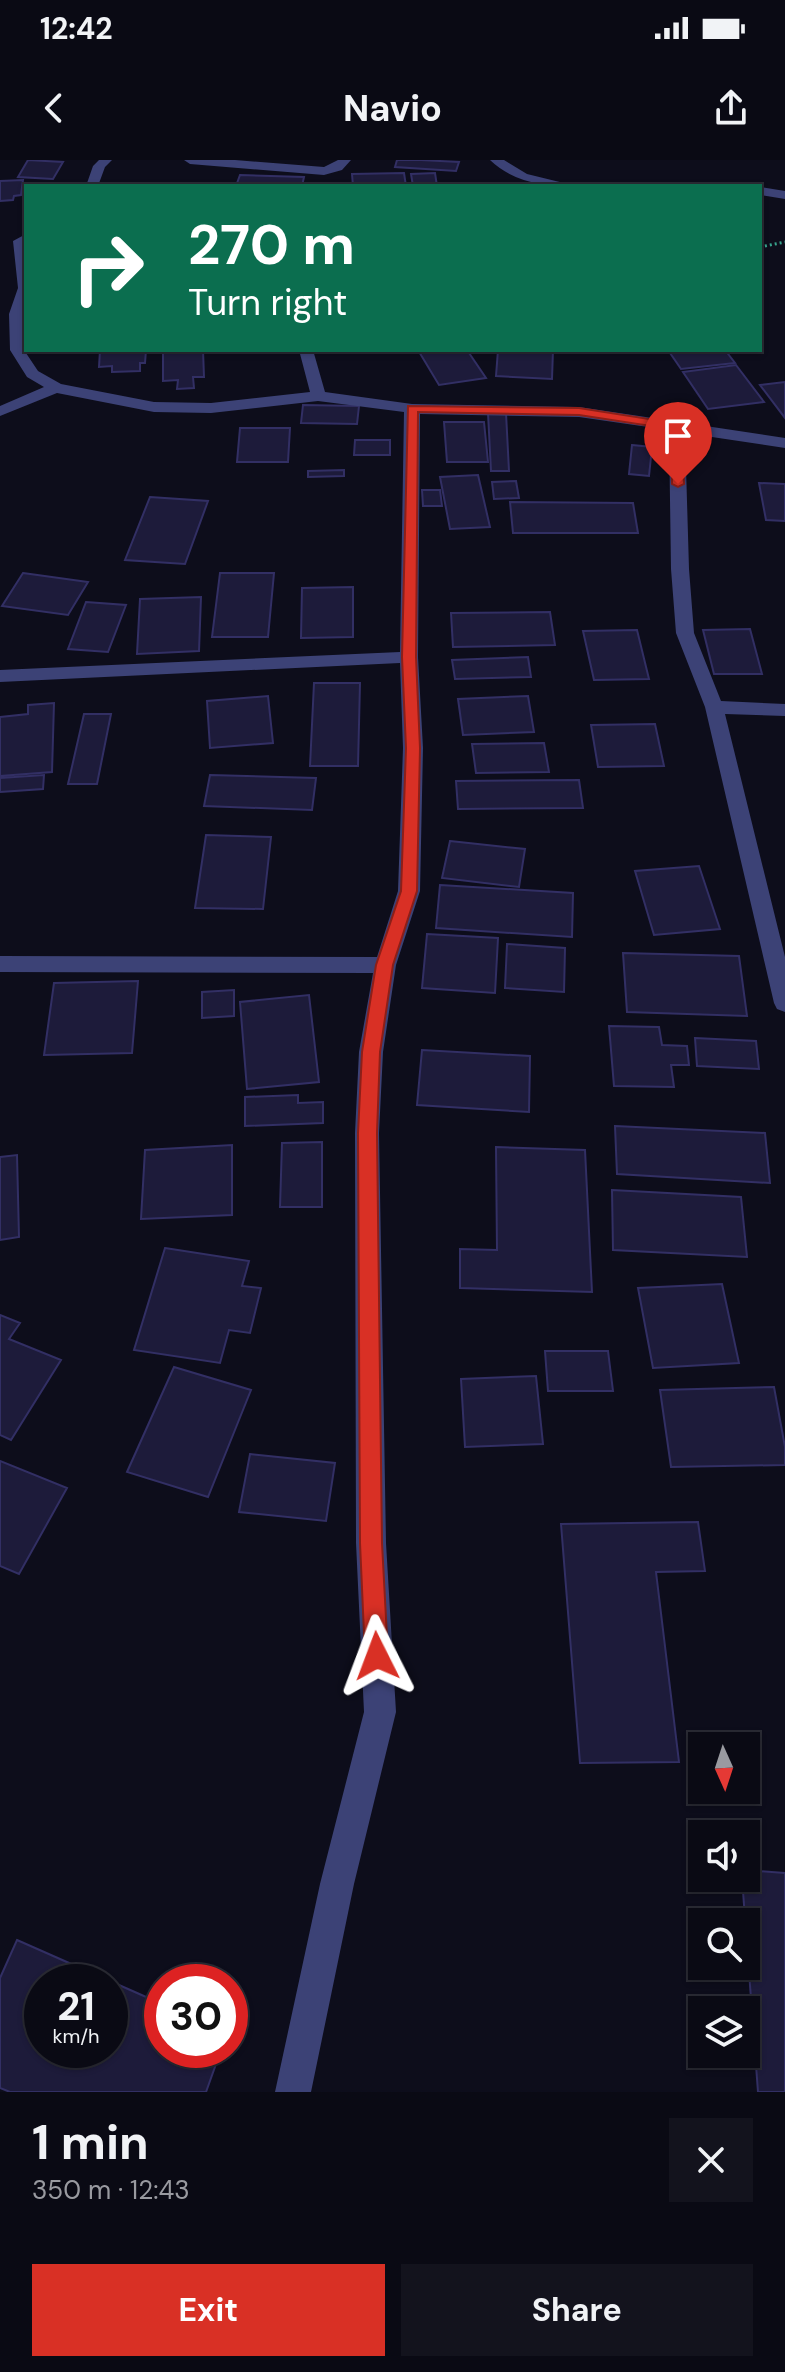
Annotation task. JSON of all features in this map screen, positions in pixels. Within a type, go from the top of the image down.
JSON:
[{"type":"street","points":[[93,184],[99,166],[106,160]]},
{"type":"street","points":[[190,160],[324,171],[338,167],[345,160]]},
{"type":"street","points":[[496,160],[523,177],[560,184]]},
{"type":"street","points":[[762,191],[785,195]]},
{"type":"street","points":[[24,291],[16,314],[17,350],[32,374],[56,388],[154,407],[211,408],[318,396],[412,409],[579,412],[785,443]]},
{"type":"street","points":[[307,352],[318,396]]},
{"type":"street","points":[[0,411],[56,388]]},
{"type":"street","points":[[293,2092],[337,1884],[380,1712],[371,1543],[367,1148],[371,1052],[385,965],[409,891],[413,748],[409,657],[412,409]]},
{"type":"street","points":[[677,427],[680,569],[685,633],[714,707],[782,980],[785,1003]]},
{"type":"street","points":[[0,676],[409,657]]},
{"type":"street","points":[[714,707],[785,710]]},
{"type":"street","points":[[0,964],[385,965]]},
{"type":"path","points":[[762,247],[785,242]]},
{"type":"building","points":[[28,160],[63,162],[53,179],[18,177]]},
{"type":"building","points":[[397,160],[459,162],[456,171],[395,167]]},
{"type":"building","points":[[404,173],[406,184],[353,184],[352,174]]},
{"type":"building","points":[[435,173],[437,184],[413,184],[411,174]]},
{"type":"building","points":[[240,175],[304,177],[302,184],[237,184]]},
{"type":"building","points":[[23,180],[21,195],[14,196],[13,200],[0,201],[0,181]]},
{"type":"building","points":[[100,352],[146,352],[145,363],[140,363],[140,371],[112,372],[112,366],[99,367]]},
{"type":"building","points":[[163,352],[203,352],[204,377],[193,377],[194,388],[177,389],[178,380],[163,381]]},
{"type":"building","points":[[419,352],[468,352],[486,378],[439,385]]},
{"type":"building","points":[[498,352],[553,352],[552,379],[496,376]]},
{"type":"building","points":[[669,352],[727,352],[735,363],[681,369]]},
{"type":"building","points":[[736,365],[764,402],[708,409],[683,372]]},
{"type":"building","points":[[785,382],[785,418],[760,385]]},
{"type":"building","points":[[303,405],[359,406],[357,424],[301,423]]},
{"type":"building","points":[[488,413],[506,413],[509,471],[491,471]]},
{"type":"building","points":[[444,422],[484,422],[488,462],[447,462]]},
{"type":"building","points":[[240,428],[290,428],[288,462],[237,462]]},
{"type":"building","points":[[355,440],[390,440],[390,455],[354,455]]},
{"type":"building","points":[[632,445],[652,447],[649,476],[629,474]]},
{"type":"building","points":[[344,470],[344,476],[308,477],[308,471]]},
{"type":"building","points":[[478,475],[490,527],[450,529],[440,477]]},
{"type":"building","points":[[516,481],[519,498],[494,499],[492,482]]},
{"type":"building","points":[[759,483],[785,484],[785,521],[766,520]]},
{"type":"building","points":[[422,490],[440,490],[442,506],[423,506]]},
{"type":"building","points":[[150,497],[208,501],[185,564],[125,560]]},
{"type":"building","points":[[510,502],[633,503],[638,533],[513,533]]},
{"type":"building","points":[[23,573],[88,582],[68,615],[2,606]]},
{"type":"building","points":[[220,573],[274,573],[268,637],[212,637]]},
{"type":"building","points":[[353,587],[353,637],[301,638],[302,588]]},
{"type":"building","points":[[201,597],[199,651],[137,654],[140,599]]},
{"type":"building","points":[[86,602],[126,605],[108,652],[68,649]]},
{"type":"building","points":[[550,612],[555,645],[453,647],[451,613]]},
{"type":"building","points":[[750,629],[762,674],[714,674],[703,630]]},
{"type":"building","points":[[637,630],[649,679],[594,680],[583,631]]},
{"type":"building","points":[[528,657],[531,677],[455,679],[452,660]]},
{"type":"building","points":[[314,683],[360,683],[358,766],[310,766]]},
{"type":"building","points":[[268,696],[273,743],[210,748],[207,701]]},
{"type":"building","points":[[528,696],[534,732],[463,735],[458,699]]},
{"type":"building","points":[[54,703],[52,772],[0,776],[0,717],[28,714],[28,705]]},
{"type":"building","points":[[84,714],[111,714],[97,784],[68,784]]},
{"type":"building","points":[[655,724],[664,766],[598,767],[591,725]]},
{"type":"building","points":[[544,743],[549,772],[476,773],[472,744]]},
{"type":"building","points":[[44,775],[43,789],[0,792],[0,778]]},
{"type":"building","points":[[210,775],[316,778],[312,810],[204,806]]},
{"type":"building","points":[[579,780],[583,808],[458,809],[456,781]]},
{"type":"building","points":[[206,835],[271,837],[263,909],[195,908]]},
{"type":"building","points":[[450,841],[525,849],[519,887],[442,878]]},
{"type":"building","points":[[699,866],[720,929],[654,935],[635,871]]},
{"type":"building","points":[[440,885],[573,893],[572,937],[436,928]]},
{"type":"building","points":[[427,934],[498,938],[495,993],[422,988]]},
{"type":"building","points":[[507,944],[565,948],[564,992],[505,988]]},
{"type":"building","points":[[623,953],[739,956],[747,1016],[627,1012]]},
{"type":"building","points":[[138,981],[132,1053],[44,1055],[54,983]]},
{"type":"building","points":[[234,990],[234,1016],[202,1018],[202,992]]},
{"type":"building","points":[[309,995],[319,1082],[247,1089],[240,1002]]},
{"type":"building","points":[[609,1026],[659,1027],[662,1045],[687,1046],[689,1065],[671,1065],[674,1087],[614,1086]]},
{"type":"building","points":[[695,1038],[756,1041],[759,1069],[697,1066]]},
{"type":"building","points":[[422,1050],[530,1056],[529,1112],[417,1105]]},
{"type":"building","points":[[298,1095],[298,1103],[323,1102],[323,1123],[245,1126],[245,1097]]},
{"type":"building","points":[[615,1126],[765,1133],[770,1183],[617,1174]]},
{"type":"building","points":[[322,1142],[322,1207],[280,1207],[282,1143]]},
{"type":"building","points":[[232,1145],[232,1215],[141,1219],[145,1150]]},
{"type":"building","points":[[496,1147],[585,1150],[592,1292],[460,1288],[460,1249],[497,1250]]},
{"type":"building","points":[[17,1155],[19,1237],[0,1240],[0,1157]]},
{"type":"building","points":[[612,1190],[741,1197],[747,1257],[613,1250]]},
{"type":"building","points":[[165,1248],[249,1261],[242,1286],[261,1288],[250,1333],[229,1330],[220,1363],[134,1350]]},
{"type":"building","points":[[722,1284],[739,1363],[653,1368],[638,1288]]},
{"type":"building","points":[[0,1315],[20,1323],[9,1339],[61,1360],[11,1440],[0,1435]]},
{"type":"building","points":[[545,1351],[608,1351],[613,1391],[548,1391]]},
{"type":"building","points":[[174,1367],[251,1390],[208,1497],[127,1472]]},
{"type":"building","points":[[536,1376],[543,1444],[465,1447],[461,1379]]},
{"type":"building","points":[[774,1387],[785,1447],[785,1465],[671,1467],[660,1390]]},
{"type":"building","points":[[250,1454],[335,1463],[326,1521],[239,1512]]},
{"type":"building","points":[[0,1461],[67,1488],[19,1574],[0,1566]]},
{"type":"building","points":[[698,1522],[705,1571],[656,1572],[679,1762],[580,1763],[561,1524]]},
{"type":"building","points":[[760,1871],[785,1873],[785,2092],[758,2092],[760,1996],[751,1996],[750,1980],[760,1980],[760,1908],[744,1908],[743,1892],[760,1892]]},
{"type":"building","points":[[17,1940],[71,1964],[24,1964],[24,2068],[128,2068],[128,1989],[144,1996],[144,2068],[215,2068],[206,2092],[10,2092],[0,2088],[0,1978]]},
{"type":"route","points":[[377,1656],[371,1543],[367,1133],[371,1052],[385,965],[409,891],[413,748],[409,657],[412,409],[579,412],[677,427],[678,484]]}]
